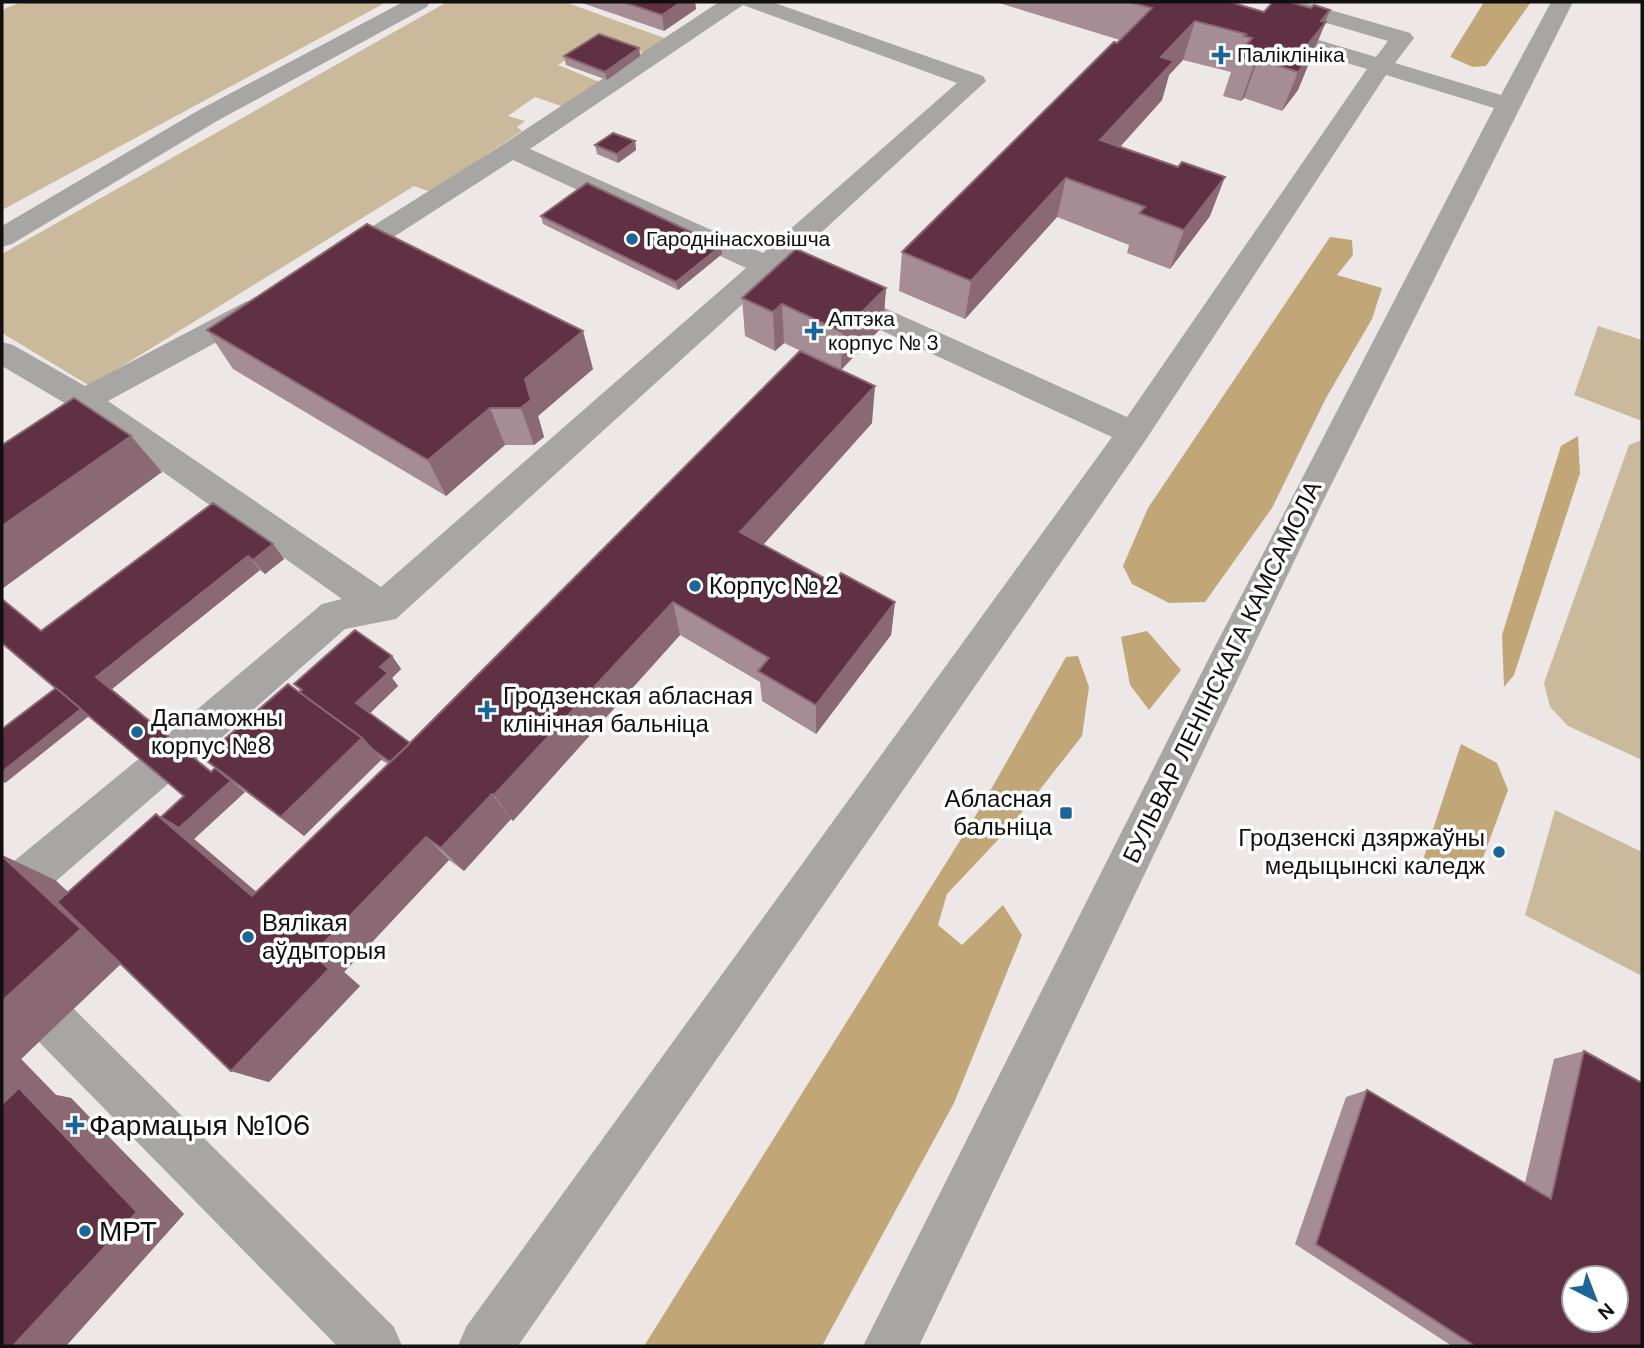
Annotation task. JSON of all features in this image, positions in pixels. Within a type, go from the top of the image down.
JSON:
[{"type":"street","points":[[2,238],[63,199],[419,2]]},
{"type":"street","points":[[313,276],[511,150],[734,2]]},
{"type":"street","points":[[2,899],[334,615],[383,608],[974,81],[752,2]]},
{"type":"street","points":[[485,1346],[1133,433],[1380,66],[1402,38],[1280,2]]},
{"type":"street","name":"БУЛЬВАР ЛЕНІНСКАГА КАМСАМОЛА","points":[[890,1346],[1229,656],[1507,104],[1562,2]]},
{"type":"street","points":[[1179,3],[1507,104]]},
{"type":"street","points":[[511,150],[1133,433]]},
{"type":"street","points":[[84,400],[279,296]]},
{"type":"street","points":[[2,352],[84,400],[383,608]]},
{"type":"street","points":[[57,1025],[375,1346]]},
{"type":"shaded area","points":[[21,2],[383,4],[2,210],[2,10]]},
{"type":"shaded area","points":[[447,2],[565,2],[667,39],[645,53],[599,38],[558,65],[602,83],[564,107],[535,97],[508,116],[525,121],[517,127],[522,131],[430,192],[414,186],[90,386],[2,333],[2,254]]},
{"type":"shaded area","points":[[1484,2],[1531,2],[1486,66],[1473,67],[1450,57]]},
{"type":"shaded area","points":[[1330,237],[1352,240],[1353,255],[1337,275],[1382,288],[1372,319],[1326,398],[1272,508],[1205,602],[1169,603],[1132,584],[1123,566],[1148,508]]},
{"type":"shaded area","points":[[1598,326],[1642,340],[1642,421],[1574,395]]},
{"type":"shaded area","points":[[1578,436],[1580,473],[1514,675],[1504,687],[1502,635],[1561,446]]},
{"type":"shaded area","points":[[1642,440],[1642,760],[1568,726],[1550,707],[1544,683],[1629,445]]},
{"type":"shaded area","points":[[1147,631],[1181,670],[1149,710],[1130,685],[1121,637]]},
{"type":"shaded area","points":[[1078,656],[1089,687],[1082,736],[1012,825],[947,894],[938,925],[962,945],[1003,905],[1022,935],[954,1103],[822,1346],[644,1346],[981,807],[1066,657]]},
{"type":"shaded area","points":[[1461,744],[1497,763],[1508,790],[1478,871],[1420,869]]},
{"type":"shaded area","points":[[1555,810],[1642,852],[1642,976],[1525,915]]},
{"type":"building","points":[[623,2],[681,2],[662,15]]},
{"type":"building","points":[[1129,2],[1230,2],[1264,12],[1273,2],[1289,2],[1330,10],[1321,21],[1326,22],[1305,48],[1314,51],[1298,72],[1258,59],[1255,62],[1236,56],[1252,38],[1244,36],[1246,34],[1195,21],[1161,57],[1174,61],[1100,140],[1178,167],[1182,162],[1225,177],[1184,230],[1139,213],[1145,207],[1066,178],[971,281],[902,252],[1114,42],[1117,43],[1152,8]]},
{"type":"building","points":[[599,34],[639,48],[605,72],[564,56]]},
{"type":"building","points":[[613,133],[635,141],[617,154],[595,145]]},
{"type":"building","name":"Гароднінасховішча","points":[[587,183],[721,246],[676,282],[541,216]]},
{"type":"building","points":[[367,224],[583,331],[525,379],[531,400],[521,408],[490,408],[428,460],[207,330]]},
{"type":"building","points":[[796,249],[886,288],[842,332],[782,304],[773,312],[742,298]]},
{"type":"building","points":[[800,351],[875,386],[740,532],[833,583],[841,573],[895,602],[816,705],[758,671],[769,658],[673,602],[494,795],[492,794],[441,848],[426,837],[313,954],[329,969],[231,1071],[57,902],[156,814],[252,896],[414,739]]},
{"type":"building","points":[[74,398],[131,436],[2,526],[2,445]]},
{"type":"building","points":[[213,503],[273,544],[253,560],[248,556],[96,677],[211,772],[215,768],[231,781],[179,828],[161,817],[184,796],[2,643],[2,599],[41,631]]},
{"type":"building","points":[[355,630],[392,656],[380,667],[388,673],[356,703],[410,743],[390,762],[299,692],[302,690],[294,684]]},
{"type":"building","points":[[288,684],[362,738],[281,817],[203,758]]},
{"type":"building","points":[[56,688],[81,709],[2,772],[2,729]]},
{"type":"building","points":[[2,856],[81,929],[2,1001]]},
{"type":"building","points":[[1584,1051],[1642,1083],[1642,1346],[1475,1346],[1316,1244],[1367,1090],[1551,1199]]},
{"type":"building","name":"МРТ","points":[[19,1088],[137,1212],[13,1346],[2,1346],[2,1104]]},
{"type":"place","name":"Паліклініка","points":[[1221,55]]},
{"type":"place","name":"Гароднінасховішча","points":[[632,239]]},
{"type":"place","name":"Аптэка корпус № 3","points":[[814,331]]},
{"type":"place","name":"Корпус № 2","points":[[695,586]]},
{"type":"place","name":"Гродзенская абласная клінічная бальніца","points":[[487,710]]},
{"type":"place","name":"Дапаможны корпус №8","points":[[137,732]]},
{"type":"place","name":"Абласная бальніца","points":[[1066,813]]},
{"type":"place","name":"Гродзенскі дзяржаўны медыцынскі каледж","points":[[1499,852]]},
{"type":"place","name":"Вялікая аўдыторыя","points":[[248,937]]},
{"type":"place","name":"Фармацыя №106","points":[[75,1125]]},
{"type":"place","name":"МРТ","points":[[85,1231]]}]
